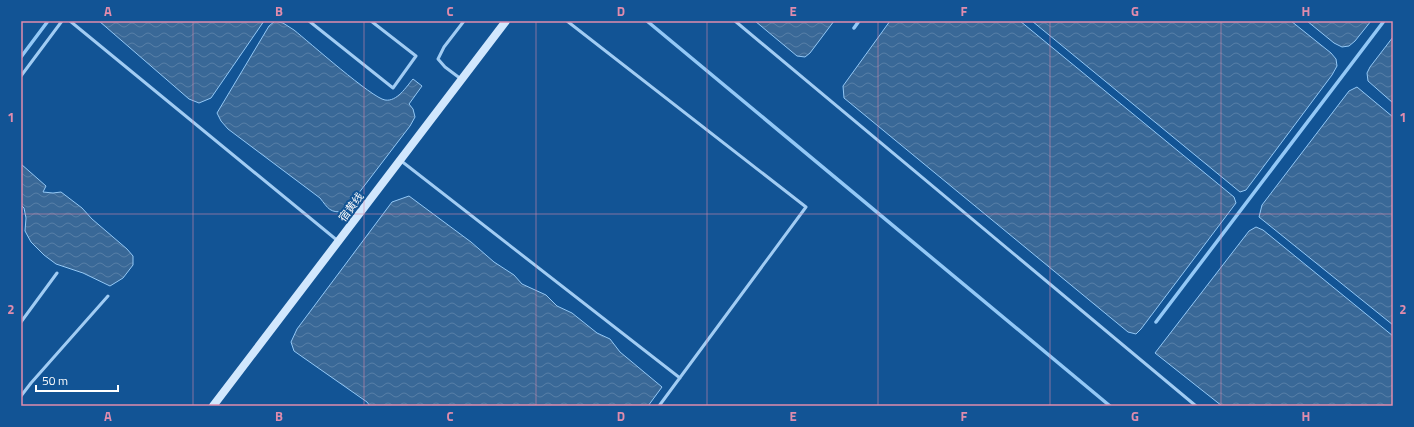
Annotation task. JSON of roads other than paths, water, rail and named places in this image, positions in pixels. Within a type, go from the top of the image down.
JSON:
[{"type":"main road","name":"宿黄线","points":[[213,406],[506,21]]},
{"type":"lane","points":[[21,76],[62,21]]},
{"type":"lane","points":[[70,21],[338,241]]},
{"type":"lane","points":[[308,21],[393,88],[416,56],[371,21]]},
{"type":"lane","points":[[461,80],[438,59],[444,47],[464,21]]},
{"type":"lane","points":[[567,21],[806,207],[659,406]]},
{"type":"lane","points":[[735,21],[1196,406]]},
{"type":"lane","points":[[400,160],[680,378]]},
{"type":"lane","points":[[21,322],[57,274]]},
{"type":"lane","points":[[21,396],[108,296]]},
{"type":"water","points":[[99,21],[264,21],[211,98],[199,103],[189,99]]},
{"type":"water","points":[[275,21],[283,23],[294,30],[340,69],[378,97],[385,100],[393,99],[401,93],[413,79],[422,86],[409,104],[413,109],[415,117],[410,126],[345,211],[336,212],[330,209],[320,198],[228,129],[221,121],[217,113],[269,26]]},
{"type":"water","points":[[755,21],[834,21],[810,53],[805,57],[797,56]]},
{"type":"water","points":[[890,21],[1020,21],[1234,197],[1236,203],[1136,334],[1128,332],[844,98],[843,86]]},
{"type":"water","points":[[1032,21],[1291,21],[1331,53],[1336,59],[1337,66],[1332,75],[1246,190],[1240,192]]},
{"type":"water","points":[[1307,21],[1371,21],[1355,41],[1349,46],[1342,47],[1334,43]]},
{"type":"water","points":[[1393,37],[1393,103],[1368,81],[1367,73]]},
{"type":"water","points":[[1357,87],[1393,117],[1393,325],[1259,217],[1262,205],[1349,91]]},
{"type":"water","points":[[21,164],[46,186],[43,192],[61,192],[82,208],[92,219],[127,249],[133,256],[133,265],[123,278],[110,286],[83,273],[56,264],[31,242],[25,231],[26,218],[24,208],[21,205]]},
{"type":"water","points":[[409,196],[471,242],[494,262],[514,275],[522,284],[546,295],[557,306],[572,313],[597,333],[610,339],[620,352],[662,387],[648,406],[370,406],[367,402],[294,351],[291,342],[297,329],[392,202]]},
{"type":"water","points":[[1256,227],[1263,230],[1393,336],[1393,403],[1391,406],[1222,406],[1155,353],[1249,231]]},
{"type":"waterway","points":[[21,57],[48,21]]},
{"type":"waterway","points":[[647,21],[1110,406]]},
{"type":"waterway","points":[[854,28],[859,21]]},
{"type":"waterway","points":[[1156,322],[1384,21]]}]
